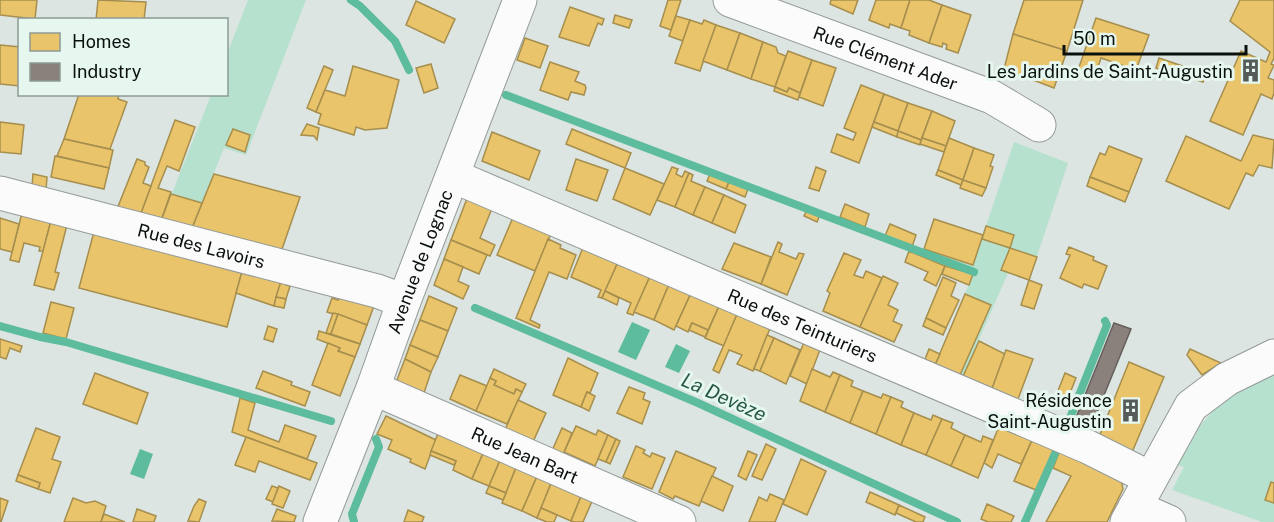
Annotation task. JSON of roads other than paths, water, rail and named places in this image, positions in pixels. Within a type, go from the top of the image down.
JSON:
[{"type":"street","name":"Avenue de Lognac","points":[[320,522],[520,0]]},
{"type":"street","name":"Rue Clément Ader","points":[[730,0],[992,97],[1039,125]]},
{"type":"street","name":"Rue des Teinturiers","points":[[453,176],[1088,447],[1150,478]]},
{"type":"street","name":"Rue des Lavoirs","points":[[0,193],[377,291],[404,302]]},
{"type":"street","points":[[1169,522],[1131,515],[1191,406],[1227,379],[1274,356]]},
{"type":"street","name":"Rue Jean Bart","points":[[373,388],[679,522]]},
{"type":"waterway","name":"La Devèze","points":[[351,0],[395,41],[409,70]]},
{"type":"waterway","points":[[506,95],[974,272]]},
{"type":"waterway","name":"La Devèze","points":[[475,308],[698,403],[957,522]]},
{"type":"waterway","points":[[1066,428],[1107,325],[1105,321]]},
{"type":"waterway","points":[[0,326],[66,342],[331,421]]},
{"type":"waterway","points":[[354,522],[352,514],[379,447],[376,439]]},
{"type":"waterway","points":[[1025,522],[1057,449]]},
{"type":"place","name":"Les Jardins de Saint-Augustin","points":[[1251,71]]},
{"type":"place","name":"Résidence Saint-Augustin","points":[[1130,410]]}]
